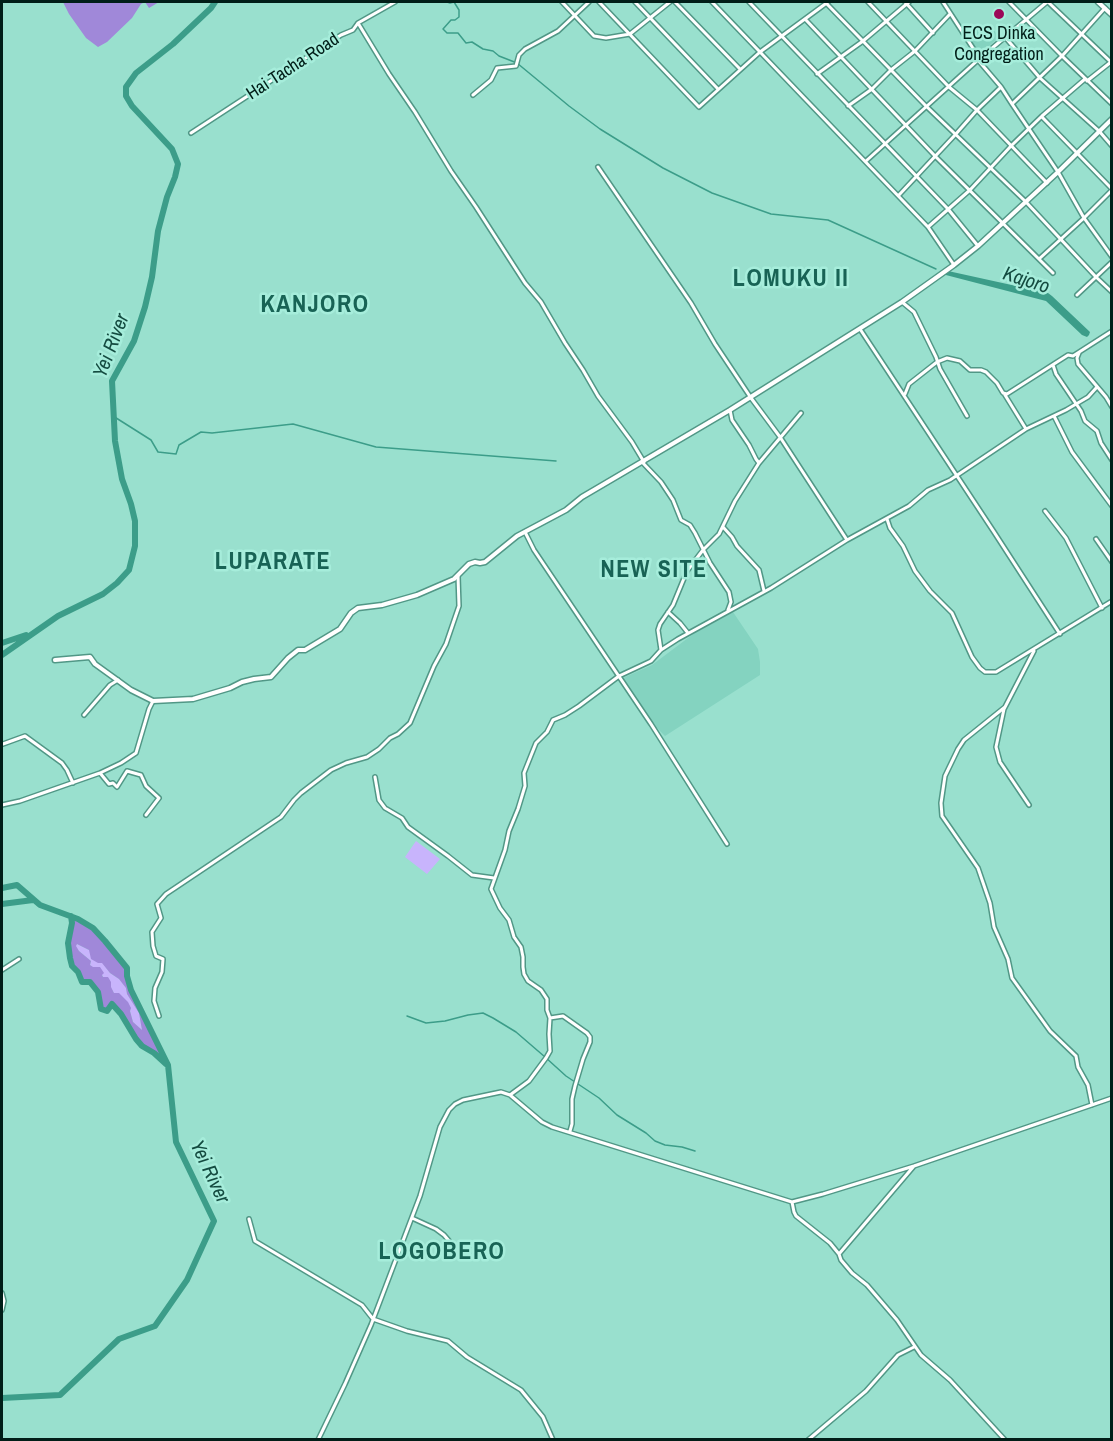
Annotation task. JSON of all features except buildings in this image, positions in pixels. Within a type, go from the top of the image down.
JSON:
[{"type":"street","name":"Hai Tacha Road","points":[[191,133],[341,35],[353,30],[358,23],[395,2]]},
{"type":"street","points":[[562,2],[594,36],[606,38],[630,34],[673,2],[740,69]]},
{"type":"street","points":[[472,94],[490,80],[497,68],[516,66],[519,56],[525,49],[558,31],[589,2]]},
{"type":"street","points":[[599,2],[699,107],[760,52],[826,2],[926,106],[1026,202],[1112,292]]},
{"type":"street","points":[[635,2],[718,89]]},
{"type":"street","points":[[712,2],[928,226],[954,265]]},
{"type":"street","points":[[749,2],[948,209],[978,246]]},
{"type":"street","points":[[868,2],[949,87],[977,110],[1047,183]]},
{"type":"street","points":[[817,74],[863,41],[907,2],[933,33]]},
{"type":"street","points":[[943,2],[979,59],[1001,87],[1058,172],[1084,218],[1112,257]]},
{"type":"street","points":[[1009,2],[1112,104]]},
{"type":"street","points":[[865,161],[979,59],[1048,2],[1111,62],[1042,116],[970,190],[928,226]]},
{"type":"street","points":[[1098,2],[1112,15]]},
{"type":"street","points":[[1012,104],[1062,56],[1105,8]]},
{"type":"street","points":[[848,106],[872,89],[915,51],[951,14]]},
{"type":"street","points":[[805,19],[935,156],[1053,273]]},
{"type":"street","points":[[358,23],[451,171],[525,283],[541,302],[598,396],[632,442],[643,462],[661,482],[673,500],[681,520],[692,527],[703,550],[729,592],[731,602],[728,610]]},
{"type":"street","points":[[1005,37],[1040,78],[1099,131],[1112,146]]},
{"type":"street","points":[[898,195],[1001,87]]},
{"type":"street","points":[[1039,259],[1112,189],[1042,116]]},
{"type":"street","points":[[55,660],[90,657],[95,664],[131,690],[153,701],[193,699],[242,682],[271,678],[298,650],[305,650],[340,629],[357,608],[382,605],[417,595],[442,586],[458,576],[469,564],[485,562],[517,536],[566,510],[582,497],[751,398],[902,302],[978,246],[1112,120]]},
{"type":"street","points":[[598,167],[691,303],[715,344],[780,437],[847,540]]},
{"type":"street","points":[[1077,295],[1112,262]]},
{"type":"street","points":[[902,302],[914,312],[940,369],[967,416]]},
{"type":"street","points":[[860,329],[1060,634]]},
{"type":"street","points":[[1004,394],[1068,355],[1073,356],[1112,331]]},
{"type":"street","points":[[1080,351],[1077,358],[1078,364],[1112,407]]},
{"type":"street","points":[[905,396],[909,384],[943,359],[951,358],[962,362],[970,370],[983,371],[993,378],[1026,429]]},
{"type":"street","points":[[1053,365],[1056,374],[1085,421],[1096,431],[1112,460]]},
{"type":"street","points":[[510,1095],[530,1081],[550,1051],[550,1018],[547,999],[524,974],[520,947],[509,920],[491,889],[506,850],[509,831],[525,786],[524,773],[536,743],[547,732],[554,720],[579,706],[619,676],[651,660],[688,633],[909,506],[928,490],[950,480],[1026,429],[1088,397],[1097,387]]},
{"type":"street","points":[[730,410],[732,420],[759,463]]},
{"type":"street","points":[[661,651],[658,630],[673,605],[687,572],[723,527],[735,501],[759,463],[801,413]]},
{"type":"street","points":[[1054,416],[1072,452],[1112,506]]},
{"type":"street","points":[[1045,511],[1066,538],[1102,608]]},
{"type":"street","points":[[886,518],[915,571],[930,591],[952,613],[964,641],[980,668],[985,672],[996,672],[1112,601]]},
{"type":"street","points":[[723,527],[759,570],[764,591]]},
{"type":"street","points":[[525,532],[534,550],[651,724],[727,844]]},
{"type":"street","points":[[1096,539],[1112,562]]},
{"type":"street","points":[[159,1016],[154,1001],[163,959],[156,956],[152,932],[161,918],[157,904],[166,894],[281,817],[301,793],[331,770],[367,757],[410,723],[446,644],[459,606],[458,576]]},
{"type":"street","points":[[668,612],[688,633]]},
{"type":"street","points":[[1029,805],[1000,762],[996,747],[1005,707],[1035,650]]},
{"type":"street","points":[[84,716],[110,685],[118,680]]},
{"type":"street","points":[[2,805],[100,773],[136,753],[153,701]]},
{"type":"street","points":[[1005,707],[964,740],[958,749],[945,776],[941,803],[942,816],[978,868],[990,903],[994,927],[1008,959],[1012,978],[1050,1031],[1076,1056],[1078,1066],[1088,1084],[1092,1105]]},
{"type":"street","points":[[3,744],[25,736],[62,763],[73,783]]},
{"type":"street","points":[[100,773],[109,784],[113,783],[117,787],[127,771],[141,775],[146,786],[159,798],[146,815]]},
{"type":"street","points":[[375,777],[379,800],[385,808],[402,818],[408,827],[472,876],[495,878]]},
{"type":"street","points":[[2,970],[18,959]]},
{"type":"street","points":[[550,1018],[563,1016],[591,1037],[572,1099],[570,1132]]},
{"type":"street","points":[[318,1440],[373,1319],[412,1218],[440,1127],[455,1104],[501,1092],[510,1095],[542,1122],[626,1151],[792,1202],[914,1166],[1112,1098]]},
{"type":"street","points":[[839,1254],[914,1166]]},
{"type":"street","points":[[792,1202],[794,1214],[830,1243],[852,1273],[867,1285],[888,1309],[921,1355],[950,1380],[1005,1440]]},
{"type":"street","points":[[412,1218],[436,1229],[450,1242]]},
{"type":"street","points":[[249,1219],[255,1241],[362,1305],[373,1319],[407,1331],[448,1341],[467,1357],[521,1390],[543,1417],[553,1440]]},
{"type":"street","points":[[2,1293],[4,1301],[2,1310]]},
{"type":"street","points":[[808,1440],[866,1391],[898,1355],[914,1347]]},
{"type":"shaded area","points":[[63,2],[145,2],[107,42],[98,47],[86,38]]},
{"type":"shaded area","points":[[145,2],[159,2],[149,8]]},
{"type":"shaded area","points":[[989,24],[999,37],[980,54],[965,33]]},
{"type":"shaded area","points":[[948,271],[1048,293],[1090,332],[1089,335],[1087,337],[1082,335],[1046,301],[942,274]]},
{"type":"shaded area","points":[[733,612],[758,649],[760,675],[665,736],[636,701],[623,678],[652,665],[696,632]]},
{"type":"shaded area","points":[[416,841],[440,859],[427,874],[405,857]]},
{"type":"shaded area","points":[[71,916],[93,928],[127,968],[131,990],[168,1065],[142,1046],[121,1014],[112,1005],[107,1011],[101,1009],[98,991],[90,982],[82,982],[70,958],[68,943]],"holes":[[[77,944],[89,950],[91,959],[102,963],[126,988],[127,994],[139,1013],[142,1030],[133,1022],[128,1002],[119,993],[114,993],[111,982],[108,977],[103,977],[104,973],[100,967],[90,965],[91,961],[76,946]]]},
{"type":"shaded area","points":[[77,944],[89,950],[126,988],[127,994],[139,1013],[142,1030],[133,1022],[131,1008],[114,993],[102,975],[90,965],[91,961],[79,951],[75,946]]},
{"type":"waterway","name":"Yei River","points":[[2,655],[58,616],[103,594],[129,570],[135,546],[135,521],[122,479],[115,441],[112,381],[134,341],[145,307],[152,277],[158,231],[178,164],[172,149],[132,106],[126,96],[126,87],[136,73],[173,44],[215,2]]},
{"type":"waterway","points":[[447,2],[454,2],[459,10],[459,17],[451,20],[443,29],[447,33],[458,33],[466,43],[472,42],[517,63],[600,129],[663,168],[712,193],[771,214],[828,220],[936,269]]},
{"type":"waterway","points":[[113,416],[151,440],[158,452],[176,454],[179,445],[201,432],[212,433],[293,424],[376,447],[556,461]]},
{"type":"waterway","points":[[2,643],[26,635]]},
{"type":"waterway","name":"Yei River","points":[[2,888],[17,885],[40,905],[78,919],[93,928],[127,968],[131,990],[168,1065],[176,1142],[214,1221],[187,1280],[155,1326],[119,1339],[60,1395],[2,1398]]},
{"type":"waterway","points":[[2,904],[33,900]]},
{"type":"waterway","points":[[71,916],[68,943],[70,958],[82,982],[90,982],[98,992],[101,1009],[107,1011],[112,1004],[142,1046],[166,1064]]},
{"type":"waterway","points":[[407,1016],[426,1023],[483,1013],[516,1032],[566,1076],[655,1141],[695,1151]]},
{"type":"place","name":"ECS Dinka Congregation","points":[[999,14]]},
{"type":"district","name":"LOMUKU II","points":[[791,280]]},
{"type":"district","name":"KANJORO","points":[[315,306]]},
{"type":"district","name":"LUPARATE","points":[[273,563]]},
{"type":"district","name":"NEW SITE","points":[[654,571]]},
{"type":"district","name":"LOGOBERO","points":[[442,1253]]},
{"type":"water label","name":"Kajoro","points":[[1026,281]]}]
